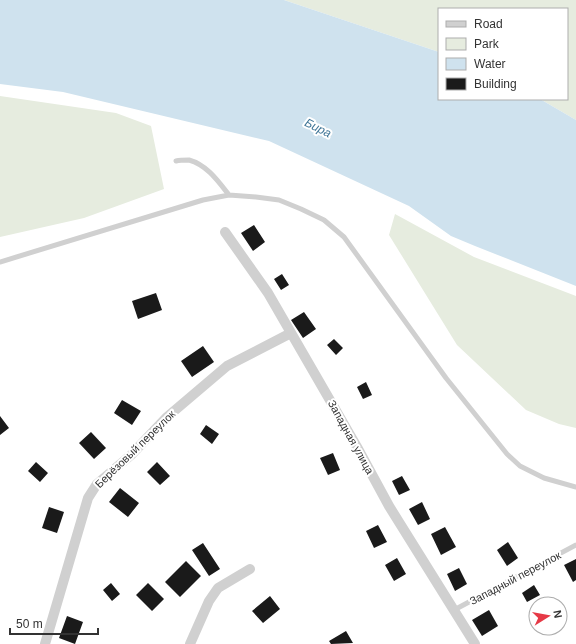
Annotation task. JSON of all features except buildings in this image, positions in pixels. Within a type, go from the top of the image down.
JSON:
[{"type":"street","name":"Западная улица","points":[[225,232],[268,293],[357,447],[389,506],[475,644]]},
{"type":"street","name":"Берёзовый переулок","points":[[46,644],[88,498],[97,484],[131,455],[167,417],[227,366],[291,333]]},
{"type":"street","points":[[190,644],[209,601],[218,588],[250,569]]},
{"type":"lane","points":[[176,161],[188,160],[204,167],[229,195]]},
{"type":"lane","points":[[0,262],[203,200],[229,195],[256,196],[279,200],[301,208],[324,220],[344,237],[446,378],[507,454],[520,466],[544,478],[576,486]]},
{"type":"lane","name":"Западный переулок","points":[[454,610],[576,545]]},
{"type":"green space","points":[[284,0],[576,0],[576,120],[542,100],[568,100],[568,8],[438,8],[438,52]]},
{"type":"green space","points":[[0,96],[116,113],[151,126],[164,189],[84,218],[0,237]]},
{"type":"green space","points":[[395,214],[474,257],[576,296],[576,428],[559,424],[526,410],[457,345],[389,235]]},
{"type":"water","name":"Бира","points":[[0,0],[284,0],[438,52],[438,100],[542,100],[576,120],[576,286],[451,236],[409,206],[269,141],[63,92],[0,84]]}]
